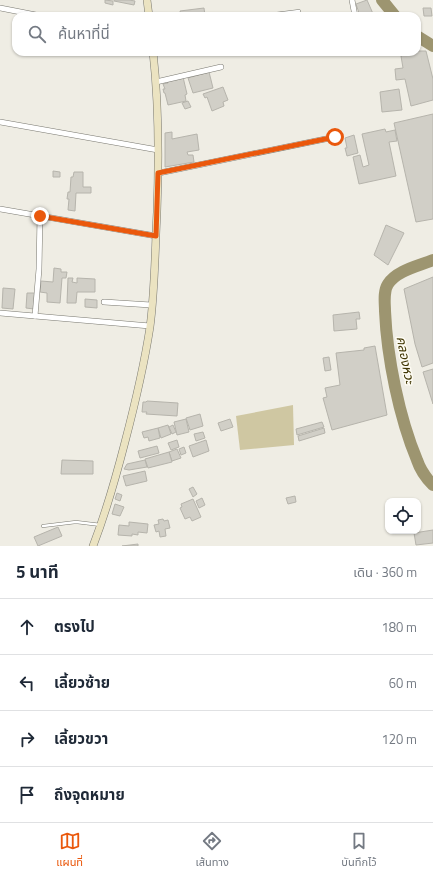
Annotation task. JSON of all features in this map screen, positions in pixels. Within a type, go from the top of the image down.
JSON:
[{"type":"street","points":[[147,0],[148,12]]},
{"type":"street","points":[[352,0],[354,12]]},
{"type":"street","points":[[0,8],[20,12]]},
{"type":"street","points":[[93,546],[101,525],[116,474],[133,410],[150,326],[156,236],[158,173],[156,82],[153,56]]},
{"type":"street","points":[[156,82],[221,67]]},
{"type":"street","points":[[0,122],[158,150]]},
{"type":"street","points":[[158,173],[335,137]]},
{"type":"street","points":[[0,209],[156,236]]},
{"type":"street","points":[[35,316],[40,216]]},
{"type":"street","points":[[104,302],[151,305]]},
{"type":"street","points":[[0,313],[150,326]]},
{"type":"lane","points":[[291,12],[299,11]]},
{"type":"lane","points":[[43,526],[72,522],[101,525]]},
{"type":"shaded area","points":[[293,405],[294,445],[240,450],[236,416]]},
{"type":"building","points":[[105,0],[113,1],[113,5],[105,3]]},
{"type":"building","points":[[114,0],[129,0],[135,1],[134,5]]},
{"type":"building","points":[[367,0],[372,12],[359,12],[356,4]]},
{"type":"building","points":[[204,8],[204,12],[180,12]]},
{"type":"building","points":[[423,8],[431,8],[432,16],[424,16]]},
{"type":"building","points":[[421,51],[426,51],[433,79],[433,100],[411,106],[405,79],[396,80],[395,69],[403,68],[401,56],[421,56]]},
{"type":"building","points":[[209,72],[213,88],[193,93],[188,78]]},
{"type":"building","points":[[183,77],[187,94],[185,95],[186,101],[168,105],[163,84],[168,83],[167,81]]},
{"type":"building","points":[[223,87],[228,100],[223,102],[224,106],[212,111],[207,97],[205,98],[203,94]]},
{"type":"building","points":[[399,89],[402,110],[382,112],[380,92]]},
{"type":"building","points":[[188,101],[191,107],[185,109],[182,103]]},
{"type":"building","points":[[433,114],[433,219],[416,222],[394,123]]},
{"type":"building","points":[[385,129],[386,132],[395,130],[397,141],[389,142],[396,176],[359,184],[353,157],[360,155],[363,167],[369,165],[362,134]]},
{"type":"building","points":[[172,132],[172,139],[197,134],[199,150],[187,152],[188,155],[193,155],[194,162],[165,167],[165,133]]},
{"type":"building","points":[[354,135],[358,153],[347,156],[345,138]]},
{"type":"building","points":[[53,171],[60,172],[60,177],[53,177]]},
{"type":"building","points":[[74,172],[83,172],[83,187],[91,187],[91,193],[76,193],[75,211],[68,210],[69,199],[67,199],[68,192],[70,192],[71,177],[73,177]]},
{"type":"building","points":[[386,225],[404,233],[388,265],[374,255]]},
{"type":"building","points":[[54,268],[61,269],[61,272],[67,272],[66,278],[62,278],[60,303],[47,302],[47,293],[40,292],[41,281],[53,282]]},
{"type":"building","points":[[433,277],[433,363],[422,367],[415,344],[404,289]]},
{"type":"building","points":[[68,278],[73,278],[72,282],[77,283],[77,278],[95,279],[95,292],[77,292],[76,303],[67,303]]},
{"type":"building","points":[[3,288],[15,289],[13,309],[2,308]]},
{"type":"building","points":[[27,293],[35,293],[34,309],[26,308]]},
{"type":"building","points":[[85,299],[97,300],[97,308],[85,307]]},
{"type":"building","points":[[359,312],[360,319],[356,319],[357,329],[334,331],[333,315]]},
{"type":"building","points":[[375,346],[387,415],[332,430],[323,398],[327,397],[325,388],[340,385],[336,353],[364,350],[364,348]]},
{"type":"building","points":[[329,357],[331,370],[325,371],[323,358]]},
{"type":"building","points":[[433,369],[433,404],[423,372]]},
{"type":"building","points":[[143,402],[178,403],[177,416],[146,414],[147,412],[142,412]]},
{"type":"building","points":[[200,414],[203,426],[190,430],[186,418]]},
{"type":"building","points":[[186,419],[189,432],[177,435],[174,422]]},
{"type":"building","points":[[230,419],[233,427],[221,431],[218,423]]},
{"type":"building","points":[[322,422],[324,427],[297,435],[296,429]]},
{"type":"building","points":[[168,425],[171,434],[161,438],[158,428]]},
{"type":"building","points":[[173,425],[176,432],[172,434],[169,427]]},
{"type":"building","points":[[158,428],[160,438],[149,441],[148,437],[144,438],[142,432]]},
{"type":"building","points":[[324,428],[325,433],[299,441],[298,436]]},
{"type":"building","points":[[203,432],[205,438],[196,441],[194,434]]},
{"type":"building","points":[[177,440],[179,447],[171,450],[168,443]]},
{"type":"building","points":[[206,440],[209,451],[193,457],[189,446]]},
{"type":"building","points":[[157,446],[159,453],[140,458],[138,451]]},
{"type":"building","points":[[184,447],[186,453],[181,455],[179,449]]},
{"type":"building","points":[[177,449],[181,458],[172,461],[169,452]]},
{"type":"building","points":[[169,452],[172,462],[148,468],[145,459]]},
{"type":"building","points":[[62,460],[93,461],[93,474],[61,474]]},
{"type":"building","points":[[145,460],[147,467],[129,470],[124,469],[127,464]]},
{"type":"building","points":[[145,471],[147,481],[126,486],[123,476]]},
{"type":"building","points":[[193,487],[197,494],[193,497],[189,489]]},
{"type":"building","points":[[117,493],[122,495],[120,501],[115,499]]},
{"type":"building","points":[[295,496],[296,502],[288,504],[286,498]]},
{"type":"building","points":[[202,498],[205,505],[199,508],[196,501]]},
{"type":"building","points":[[193,499],[201,517],[192,521],[190,517],[185,519],[180,508],[182,507],[181,504]]},
{"type":"building","points":[[115,504],[124,507],[120,516],[112,514]]},
{"type":"building","points":[[163,519],[164,521],[168,520],[170,528],[165,529],[166,536],[160,537],[159,531],[156,532],[154,525],[159,524],[158,520]]},
{"type":"building","points":[[129,522],[148,524],[147,533],[138,532],[138,535],[132,534],[132,536],[118,535],[119,525],[129,526]]},
{"type":"building","points":[[58,527],[62,536],[38,546],[34,537]]},
{"type":"building","points":[[433,530],[433,543],[416,545],[414,534],[421,534],[421,532]]},
{"type":"building","points":[[138,544],[138,546],[122,546]]},
{"type":"waterway","name":"คลองหวะ","points":[[382,0],[392,12]]},
{"type":"waterway","name":"คลองหวะ","points":[[421,38],[433,46]]},
{"type":"waterway","name":"คลองหวะ","points":[[433,260],[397,275],[392,279],[385,290],[388,348],[399,406],[418,463],[433,485]]},
{"type":"route","points":[[40,216],[156,236],[158,173],[335,137]]}]
